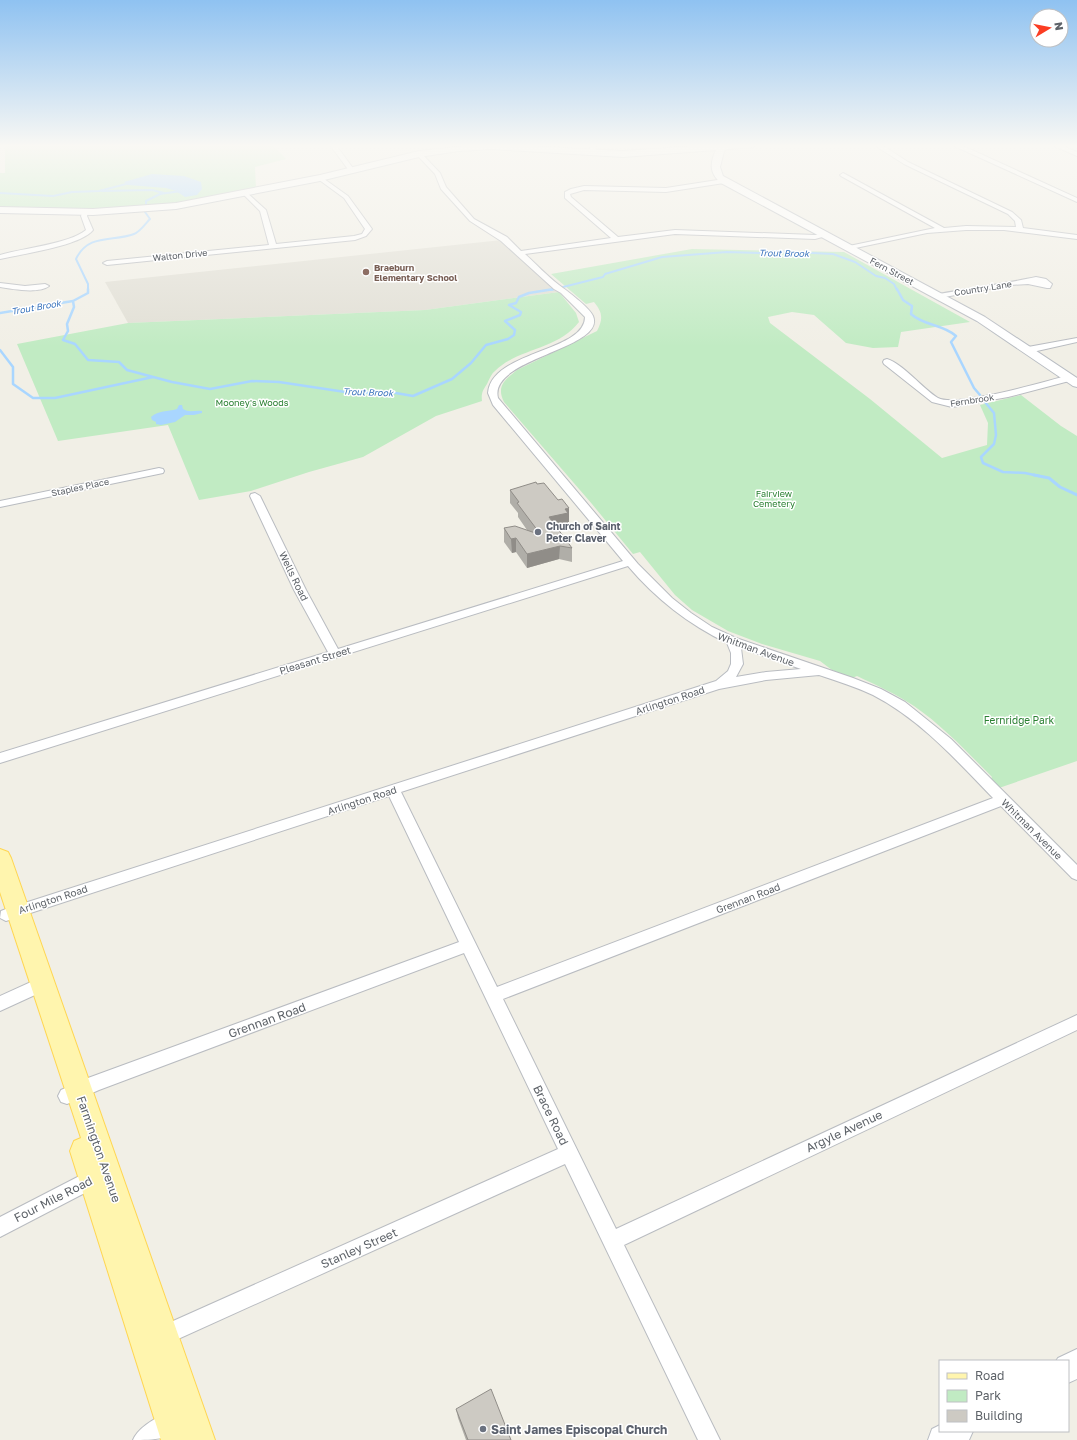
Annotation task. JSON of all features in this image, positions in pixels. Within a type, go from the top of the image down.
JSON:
[{"type":"main road","name":"Fern Street","points":[[781,212],[981,319],[1074,380]]},
{"type":"main road","name":"Farmington Avenue","points":[[0,858],[8,906],[73,1093],[155,1339],[180,1425],[198,1440]]},
{"type":"main road","points":[[942,1440],[956,1432]]},
{"type":"street","points":[[0,257],[18,251],[61,243],[86,234],[90,230],[84,216],[85,212]]},
{"type":"street","points":[[265,212],[273,246]]},
{"type":"street","name":"Walton Drive","points":[[107,263],[355,238],[364,235],[369,231],[357,212]]},
{"type":"street","points":[[465,212],[472,220],[504,239],[519,253],[616,239],[689,231],[815,237],[824,236]]},
{"type":"street","points":[[585,212],[616,239]]},
{"type":"street","points":[[911,212],[942,229]]},
{"type":"street","points":[[1008,212],[1018,220],[1020,230]]},
{"type":"street","points":[[849,248],[942,229],[981,227],[1077,237]]},
{"type":"street","name":"Whitman Avenue","points":[[519,253],[557,287],[564,291],[589,316],[589,323],[586,329],[574,339],[507,370],[495,381],[492,386],[492,396],[496,403],[649,584],[684,615],[704,628],[732,641],[824,672],[877,692],[900,705],[946,742],[1077,874]]},
{"type":"street","name":"Country Lane","points":[[939,296],[1010,283],[1028,282]]},
{"type":"street","points":[[2,287],[25,288],[45,286]]},
{"type":"street","points":[[1028,350],[1077,340]]},
{"type":"street","name":"Fernbrook","points":[[887,362],[916,384],[932,399],[944,404],[952,404],[1008,394],[1074,380]]},
{"type":"street","name":"Staples Place","points":[[0,504],[159,471]]},
{"type":"street","name":"Wells Road","points":[[255,496],[300,590],[335,654]]},
{"type":"street","name":"Pleasant Street","points":[[0,758],[630,562]]},
{"type":"street","name":"Arlington Road","points":[[717,685],[732,675],[737,666],[738,656],[732,641]]},
{"type":"street","name":"Arlington Road","points":[[8,906],[393,790],[717,685],[772,675],[824,672]]},
{"type":"street","name":"Brace Road","points":[[393,790],[709,1440]]},
{"type":"street","name":"Grennan Road","points":[[493,996],[1003,800]]},
{"type":"street","name":"Grennan Road","points":[[73,1093],[468,946]]},
{"type":"street","points":[[0,1004],[37,987]]},
{"type":"street","name":"Argyle Avenue","points":[[612,1241],[1077,1022]]},
{"type":"street","name":"Stanley Street","points":[[155,1339],[570,1153]]},
{"type":"street","name":"Four Mile Road","points":[[0,1227],[100,1175]]},
{"type":"street","points":[[144,1440],[180,1425]]},
{"type":"shaded area","name":"Braeburn Elementary School","points":[[502,240],[559,292],[425,310],[128,323],[105,282]]},
{"type":"green space","name":"Fairview Cemetery","points":[[692,249],[844,252],[970,322],[901,332],[898,347],[873,348],[846,343],[814,315],[792,312],[768,317],[770,323],[870,399],[942,458],[987,445],[988,423],[980,405],[1021,395],[1061,426],[1077,436],[1077,761],[999,788],[990,780],[992,777],[964,749],[945,731],[914,706],[857,676],[852,678],[832,670],[820,661],[762,644],[728,631],[692,610],[675,595],[640,552],[633,554],[504,402],[501,387],[517,370],[597,331],[599,327],[601,316],[599,309],[594,302],[586,304],[551,274]]},
{"type":"green space","name":"Mooney's Woods","points":[[559,292],[576,313],[579,322],[560,338],[504,363],[491,375],[483,390],[482,401],[436,416],[363,457],[309,472],[251,491],[199,500],[168,425],[58,441],[17,344],[128,323],[425,310]]},
{"type":"water","points":[[179,405],[182,405],[183,409],[185,410],[202,411],[202,413],[185,415],[175,422],[161,425],[156,424],[156,422],[152,420],[151,417],[154,415],[160,412],[177,409]]},
{"type":"building","points":[[536,482],[537,484],[544,483],[558,500],[562,499],[569,508],[565,509],[568,513],[549,517],[572,548],[560,546],[527,554],[516,538],[511,539],[504,528],[515,526],[541,535],[517,503],[519,502],[510,490]]},
{"type":"building","name":"Saint James Episcopal Church","points":[[491,1389],[511,1440],[468,1440],[456,1409]]},
{"type":"waterway","name":"Trout Brook","points":[[73,301],[88,293],[88,284],[76,259],[81,251],[87,245],[94,242],[136,233],[150,219],[145,212]]},
{"type":"waterway","name":"Trout Brook","points":[[563,287],[603,277],[605,274],[662,257],[727,252],[759,253],[772,251],[833,254],[855,262],[876,276],[885,278],[894,284],[897,290]]},
{"type":"waterway","name":"Trout Brook","points":[[73,301],[74,307],[67,324],[68,331],[63,340],[75,344],[88,360],[119,362],[127,370],[172,382],[210,389],[252,381],[279,382],[352,393],[390,392],[413,396],[452,379],[471,363],[486,345],[508,339],[514,335],[515,330],[505,321],[520,315],[521,312],[509,305],[516,303],[519,297],[529,293],[554,289],[551,290]]},
{"type":"waterway","name":"Trout Brook","points":[[897,289],[903,300],[912,306],[911,314],[916,318],[945,329],[956,336],[951,342],[974,388],[980,395]]},
{"type":"waterway","name":"Trout Brook","points":[[0,313],[73,301]]},
{"type":"waterway","name":"Trout Brook","points":[[0,350],[13,367],[13,384],[33,398],[55,398],[153,377]]},
{"type":"waterway","name":"Trout Brook","points":[[985,402],[994,413],[996,435],[994,444],[981,457],[983,463],[1003,472],[1025,473],[1039,476]]},
{"type":"waterway","name":"Trout Brook","points":[[1034,475],[1039,476]]},
{"type":"waterway","name":"Trout Brook","points":[[1039,476],[1049,478],[1060,487],[1077,495]]},
{"type":"place","name":"Braeburn Elementary School","points":[[366,272]]},
{"type":"place","name":"Church of Saint Peter Claver","points":[[538,532]]},
{"type":"place","name":"Saint James Episcopal Church","points":[[483,1429]]},
{"type":"park label","name":"Fernridge Park","points":[[1019,720]]}]
